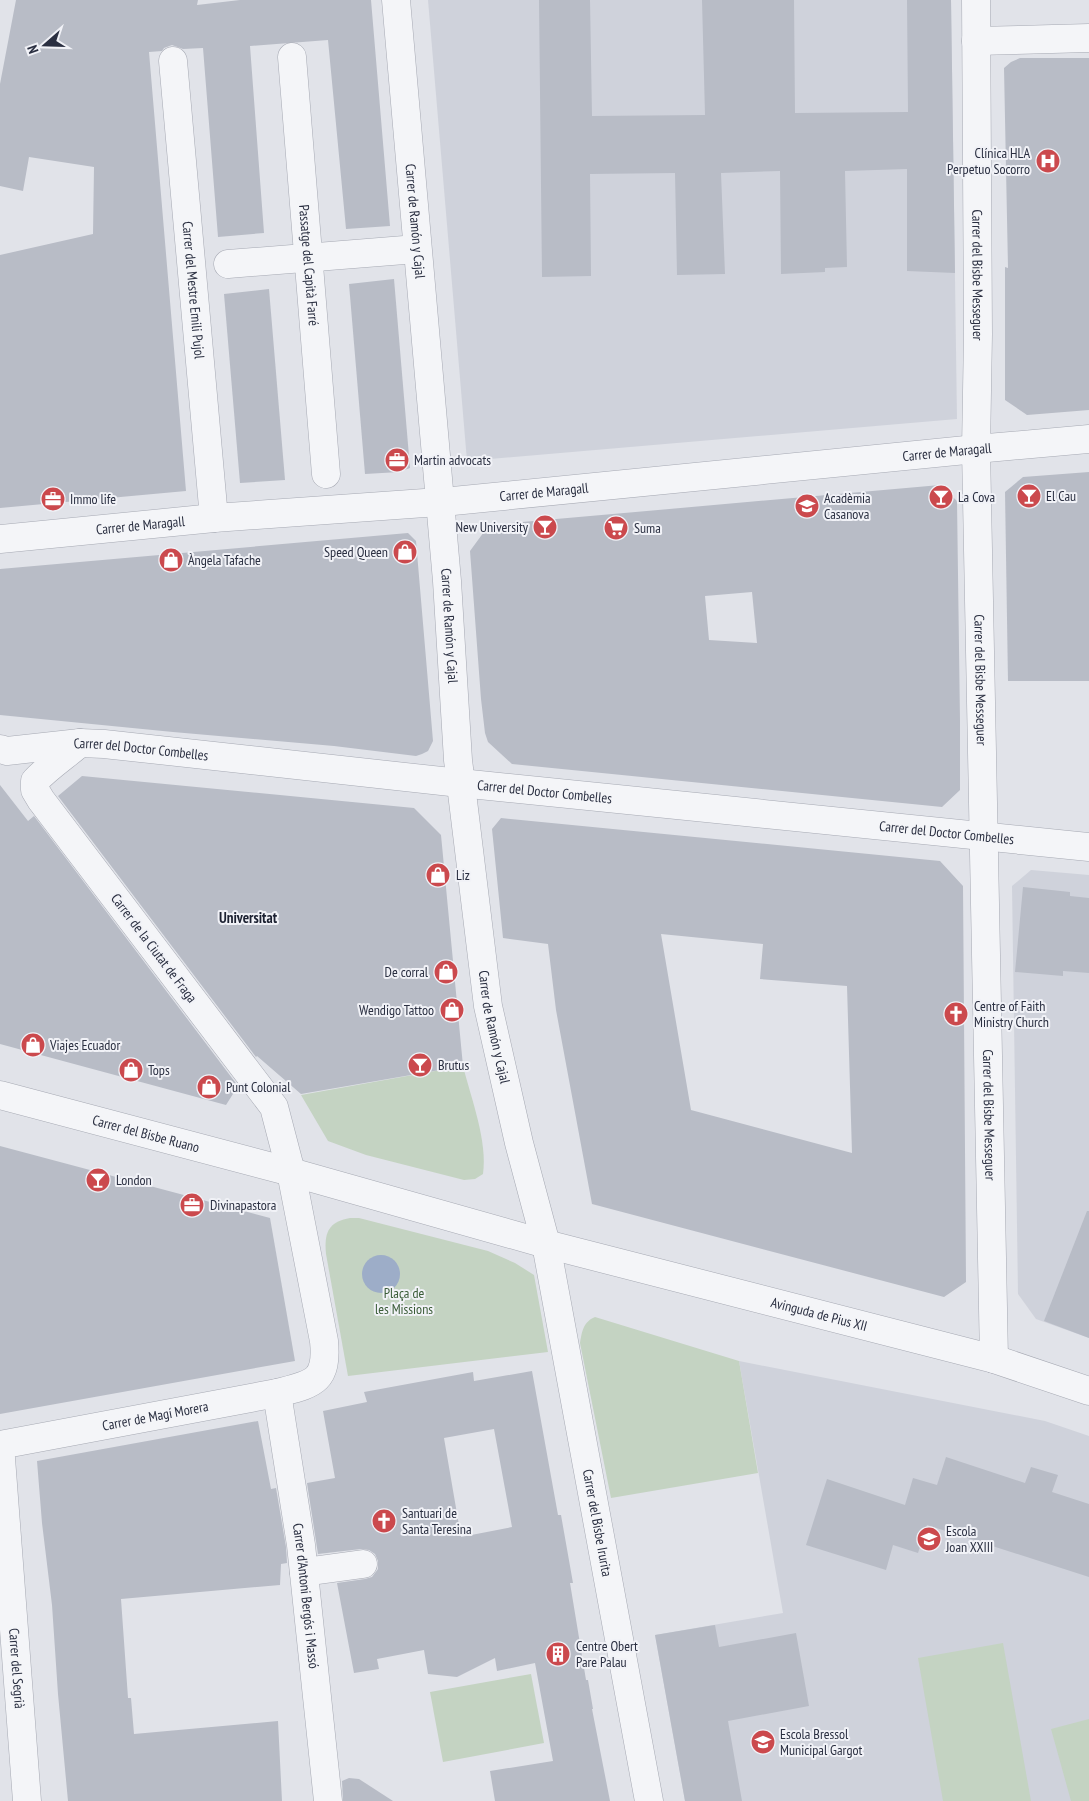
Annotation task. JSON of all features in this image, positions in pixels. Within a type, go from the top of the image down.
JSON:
[{"type":"street","name":"Carrer de Ramón y Cajal","points":[[396,0],[447,581],[460,783],[488,1006],[519,1143],[546,1244]]},
{"type":"street","name":"Carrer del Bisbe Messeguer","points":[[976,0],[978,334],[976,449],[994,1359]]},
{"type":"street","points":[[976,41],[1089,38]]},
{"type":"street","name":"Passatge del Capità Farré","points":[[292,57],[326,474]]},
{"type":"street","name":"Carrer del Mestre Emili Pujol","points":[[173,62],[214,518]]},
{"type":"street","points":[[228,264],[417,249]]},
{"type":"street","name":"Carrer de Maragall","points":[[0,539],[214,518],[440,502],[1089,439]]},
{"type":"street","name":"Carrer del Doctor Combelles","points":[[0,750],[13,751],[80,743],[241,758],[460,783],[1089,847]]},
{"type":"street","name":"Carrer de la Ciutat de Fraga","points":[[80,743],[44,771],[35,781],[35,790],[274,1107],[291,1172]]},
{"type":"street","name":"Carrer del Bisbe Ruano","points":[[0,1095],[291,1172]]},
{"type":"street","points":[[291,1172],[546,1244]]},
{"type":"street","name":"Carrer de Magí Morera","points":[[0,1445],[277,1393],[310,1384],[317,1378],[326,1356],[291,1172]]},
{"type":"street","name":"Avinguda de Pius XII","points":[[546,1244],[994,1359],[1089,1391]]},
{"type":"street","name":"Carrer del Bisbe Irurita","points":[[546,1244],[649,1801]]},
{"type":"street","name":"Carrer d'Antoni Bergós i Massó","points":[[277,1393],[301,1545],[328,1801]]},
{"type":"street","name":"Carrer del Segrià","points":[[0,1445],[27,1801]]},
{"type":"street","points":[[304,1572],[363,1564]]},
{"type":"shaded area","points":[[428,0],[951,0],[957,419],[467,461]]},
{"type":"shaded area","points":[[1031,870],[1089,875],[1089,1338],[1036,1319],[1018,1294],[1012,886]]},
{"type":"shaded area","name":"Escola Joan XXIII","points":[[739,1361],[1045,1421],[1089,1436],[1089,1801],[685,1801],[655,1635],[783,1613]]},
{"type":"green space","points":[[463,1066],[478,1120],[483,1148],[483,1174],[475,1179],[464,1180],[366,1155],[328,1141],[301,1095]]},
{"type":"green space","name":"Plaça de les Missions","points":[[350,1218],[359,1218],[488,1251],[515,1263],[534,1275],[548,1352],[348,1376],[326,1254],[326,1240],[332,1226],[337,1222]]},
{"type":"green space","points":[[595,1317],[739,1361],[758,1473],[611,1498],[580,1343],[582,1331],[588,1322]]},
{"type":"green space","points":[[1003,1643],[1031,1801],[943,1801],[918,1658]]},
{"type":"green space","points":[[531,1674],[544,1743],[443,1762],[430,1692]]},
{"type":"green space","points":[[1089,1719],[1089,1801],[1071,1801],[1051,1729]]},
{"type":"water","points":[[381,1255],[394,1261],[400,1274],[394,1287],[381,1293],[368,1287],[362,1274],[368,1261]]},
{"type":"building","points":[[16,0],[198,0],[197,5],[240,0],[371,0],[390,226],[346,229],[328,40],[250,46],[264,233],[218,237],[203,48],[183,49],[172,45],[164,48],[162,51],[149,52],[186,491],[0,508],[0,255],[93,234],[94,167],[29,157],[23,191],[0,186],[0,84]]},
{"type":"building","points":[[539,0],[590,0],[592,116],[705,115],[702,0],[794,0],[795,113],[908,112],[907,0],[951,0],[955,273],[907,271],[907,169],[845,171],[847,267],[825,268],[825,272],[781,274],[780,171],[721,173],[725,274],[677,275],[675,173],[590,174],[591,276],[542,277]]},
{"type":"building","name":"Clínica HLA Perpetuo Socorro","points":[[1020,58],[1089,58],[1089,410],[1027,415],[1005,400],[1005,267],[1008,268],[1004,68]]},
{"type":"building","points":[[394,279],[410,468],[399,472],[365,474],[349,284]]},
{"type":"building","points":[[269,289],[285,480],[240,483],[224,294]]},
{"type":"building","points":[[1089,472],[1089,681],[1008,681],[1005,492],[1023,477]]},
{"type":"building","points":[[940,485],[957,501],[960,790],[942,807],[512,764],[488,742],[485,733],[481,699],[470,551],[489,525]],"holes":[[[752,592],[757,643],[709,640],[705,596]]]},
{"type":"building","points":[[408,533],[416,541],[433,741],[428,751],[422,754],[416,756],[334,746],[0,715],[0,569]]},
{"type":"building","points":[[82,776],[414,808],[441,835],[463,1066],[301,1094],[256,1057],[58,796]]},
{"type":"building","points":[[0,785],[28,821],[34,816],[238,1086],[226,1105],[0,1044]]},
{"type":"building","points":[[501,818],[940,861],[963,886],[966,1282],[944,1297],[592,1204],[556,1010],[548,944],[503,938],[492,829]],"holes":[[[661,934],[763,944],[760,979],[847,986],[852,1153],[691,1110]]]},
{"type":"building","points":[[1023,887],[1070,892],[1070,896],[1089,898],[1089,973],[1063,971],[1063,976],[1015,972]]},
{"type":"building","points":[[0,1146],[270,1218],[295,1361],[0,1414]]},
{"type":"building","points":[[1087,1211],[1089,1211],[1089,1338],[1044,1321]]},
{"type":"building","name":"Santuari de Santa Teresina","points":[[532,1371],[558,1515],[561,1515],[573,1583],[570,1583],[586,1680],[588,1680],[610,1801],[495,1801],[490,1771],[553,1761],[535,1663],[497,1671],[495,1658],[457,1677],[428,1674],[424,1650],[377,1659],[379,1669],[354,1673],[337,1583],[372,1577],[378,1569],[378,1561],[375,1554],[369,1550],[361,1549],[318,1554],[307,1483],[335,1478],[323,1411],[367,1402],[364,1392],[473,1372],[474,1381]],"holes":[[[494,1429],[512,1527],[461,1537],[444,1438]]]},
{"type":"building","points":[[258,1421],[271,1489],[276,1488],[286,1547],[287,1563],[281,1564],[280,1585],[121,1599],[128,1698],[131,1698],[134,1734],[278,1721],[282,1801],[68,1801],[52,1605],[37,1461]]},
{"type":"building","points":[[946,1457],[1025,1483],[1031,1467],[1058,1475],[1052,1492],[1089,1504],[1089,1577],[927,1525],[918,1553],[893,1545],[886,1570],[806,1545],[827,1479],[905,1505],[913,1478],[937,1485]]},
{"type":"building","points":[[715,1625],[719,1647],[796,1633],[809,1706],[728,1721],[742,1801],[685,1801],[655,1635]]},
{"type":"building","points":[[349,1778],[359,1779],[393,1801],[343,1801],[342,1781]]},
{"type":"place","name":"Clínica HLA Perpetuo Socorro","points":[[1048,161]]},
{"type":"place","name":"Martin advocats","points":[[397,460]]},
{"type":"place","name":"El Cau","points":[[1029,496]]},
{"type":"place","name":"La Cova","points":[[941,497]]},
{"type":"place","name":"Immo life","points":[[53,499]]},
{"type":"place","name":"Acadèmia Casanova","points":[[807,506]]},
{"type":"place","name":"New University","points":[[545,527]]},
{"type":"place","name":"Suma","points":[[616,528]]},
{"type":"place","name":"Speed Queen","points":[[405,552]]},
{"type":"place","name":"Àngela Tafache","points":[[171,560]]},
{"type":"place","name":"Liz","points":[[438,875]]},
{"type":"place","name":"De corral","points":[[446,972]]},
{"type":"place","name":"Wendigo Tattoo","points":[[452,1010]]},
{"type":"place","name":"Centre of Faith Ministry Church","points":[[956,1014]]},
{"type":"place","name":"Viajes Ecuador","points":[[33,1045]]},
{"type":"place","name":"Brutus","points":[[420,1065]]},
{"type":"place","name":"Tops","points":[[131,1070]]},
{"type":"place","name":"Punt Colonial","points":[[209,1087]]},
{"type":"place","name":"London","points":[[98,1180]]},
{"type":"place","name":"Divinapastora","points":[[192,1205]]},
{"type":"place","name":"Santuari de Santa Teresina","points":[[384,1521]]},
{"type":"place","name":"Escola Joan XXIII","points":[[929,1539]]},
{"type":"place","name":"Centre Obert Pare Palau","points":[[558,1654]]},
{"type":"place","name":"Escola Bressol Municipal Gargot","points":[[763,1742]]},
{"type":"district","name":"Universitat","points":[[248,917]]}]
